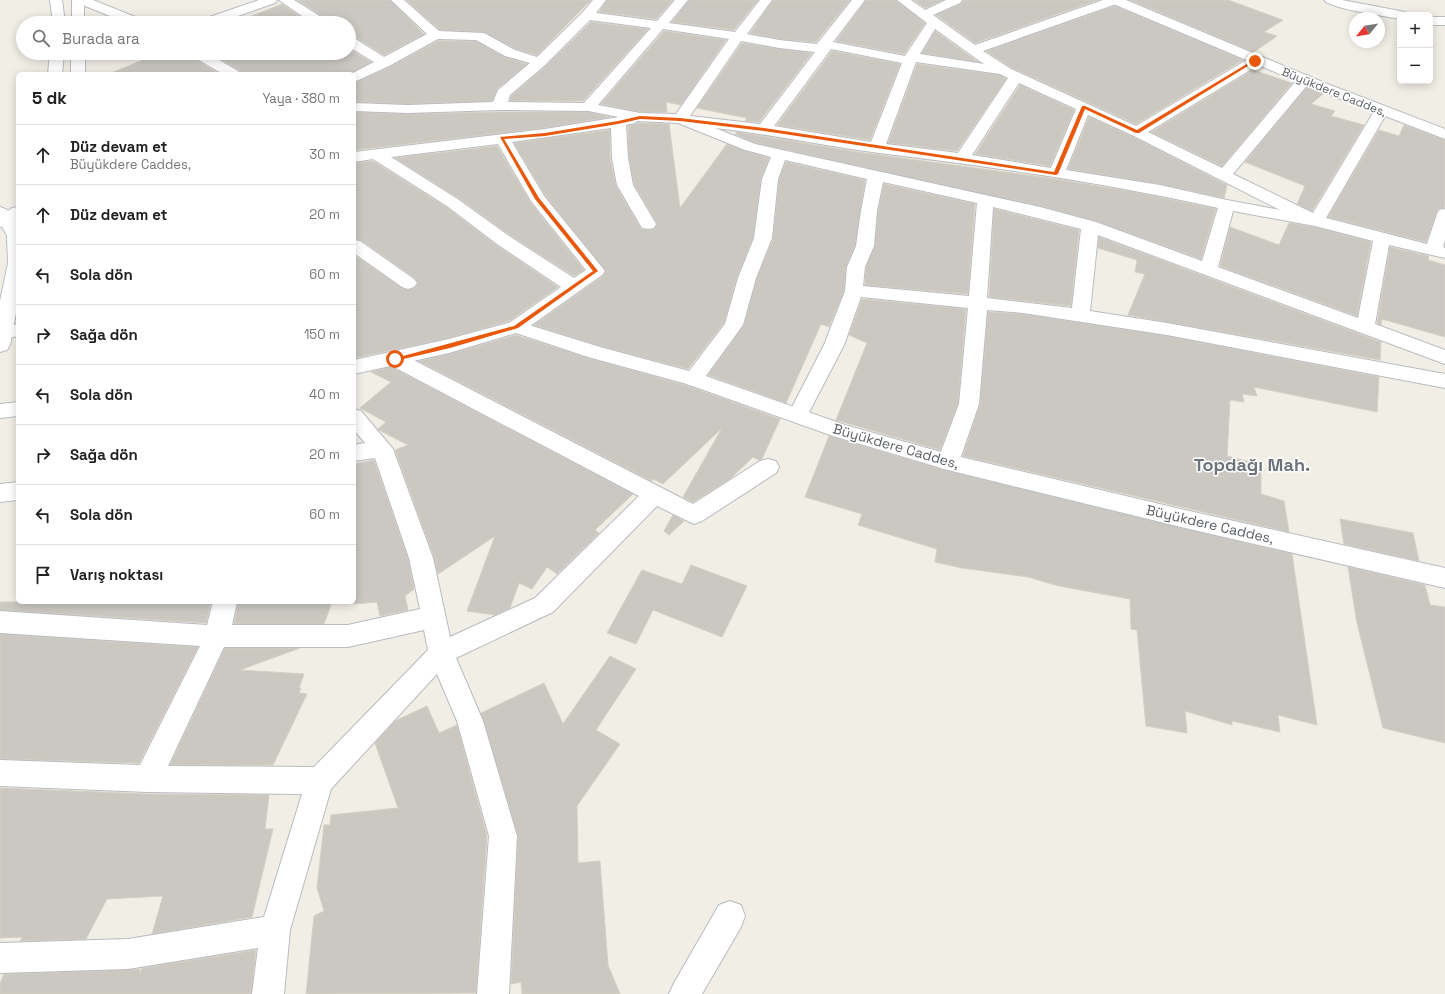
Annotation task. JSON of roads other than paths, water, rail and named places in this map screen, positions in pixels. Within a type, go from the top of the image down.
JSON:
[{"type":"street","points":[[59,16],[56,1],[70,0]]},
{"type":"street","points":[[78,0],[78,16]]},
{"type":"street","points":[[82,0],[121,16]]},
{"type":"street","points":[[226,16],[271,0]]},
{"type":"street","points":[[285,0],[310,16]]},
{"type":"street","points":[[397,0],[436,35]]},
{"type":"street","points":[[499,106],[503,93],[540,62],[587,16],[600,0]]},
{"type":"street","points":[[588,107],[682,0]]},
{"type":"street","points":[[680,119],[738,36],[766,0]]},
{"type":"street","points":[[764,129],[859,0]]},
{"type":"street","points":[[903,0],[972,50],[1012,74],[1137,132],[1316,222]]},
{"type":"street","points":[[877,148],[910,59],[928,19],[956,0]]},
{"type":"street","points":[[972,50],[1115,0]]},
{"type":"street","name":"Büyükdere Caddes,","points":[[1115,0],[1255,61],[1305,79],[1381,111],[1445,134]]},
{"type":"street","points":[[1330,0],[1341,4],[1397,14]]},
{"type":"street","points":[[587,16],[738,36],[779,44],[824,46],[1012,74]]},
{"type":"street","points":[[1433,21],[1445,21]]},
{"type":"street","points":[[356,77],[384,64],[436,35],[479,36],[510,54],[540,62]]},
{"type":"street","points":[[356,46],[384,64]]},
{"type":"street","points":[[55,72],[56,60]]},
{"type":"street","points":[[78,60],[78,72]]},
{"type":"street","points":[[209,60],[230,72]]},
{"type":"street","points":[[1137,132],[1255,61]]},
{"type":"street","points":[[962,158],[1012,74]]},
{"type":"street","points":[[1224,175],[1305,79]]},
{"type":"street","points":[[356,107],[408,109],[499,106],[588,107],[640,117],[680,119],[764,129],[877,148],[962,158],[1160,190],[1227,205],[1316,222],[1439,252],[1445,214]]},
{"type":"street","points":[[1056,174],[1084,107]]},
{"type":"street","points":[[356,116],[408,109]]},
{"type":"street","points":[[1316,222],[1381,111]]},
{"type":"street","points":[[356,157],[545,134],[618,123],[640,117]]},
{"type":"street","points":[[680,119],[750,147],[1034,211],[1090,226],[1445,357]]},
{"type":"street","points":[[618,123],[620,158],[625,185],[648,224]]},
{"type":"street","points":[[356,367],[450,346],[516,327],[596,271],[537,198],[502,138]]},
{"type":"street","points":[[693,379],[734,324],[747,278],[763,238],[770,179],[780,154]]},
{"type":"street","points":[[377,155],[453,203],[503,240],[573,286]]},
{"type":"street","points":[[798,415],[834,344],[854,291],[856,267],[865,246],[869,211],[876,176]]},
{"type":"street","points":[[948,462],[969,404],[985,201]]},
{"type":"street","points":[[1208,270],[1227,205]]},
{"type":"street","points":[[6,216],[13,238],[16,257]]},
{"type":"street","points":[[1080,316],[1090,226]]},
{"type":"street","points":[[1365,328],[1382,238]]},
{"type":"street","points":[[356,246],[408,283]]},
{"type":"street","points":[[7,336],[16,270]]},
{"type":"street","points":[[854,291],[1023,307],[1167,329],[1445,380]]},
{"type":"street","name":"Büyükdere Caddes,","points":[[516,327],[595,352],[693,379],[840,431],[948,462],[1185,519],[1445,578]]},
{"type":"street","points":[[395,359],[694,515],[768,467]]},
{"type":"street","points":[[0,410],[16,409]]},
{"type":"street","points":[[356,418],[382,449],[421,558],[441,653],[470,721],[503,836],[493,994]]},
{"type":"street","points":[[356,453],[382,449]]},
{"type":"street","points":[[0,493],[16,491]]},
{"type":"street","points":[[268,994],[275,930],[320,781],[441,653],[544,605],[655,494]]},
{"type":"street","points":[[148,779],[217,636],[225,604]]},
{"type":"street","points":[[0,622],[217,636],[348,636],[433,617]]},
{"type":"street","points":[[0,773],[148,779],[320,781]]},
{"type":"street","points":[[685,994],[730,916]]},
{"type":"street","points":[[0,958],[128,954],[275,930]]},
{"type":"district","name":"Topdağı Mah.","points":[[1252,465]]}]
